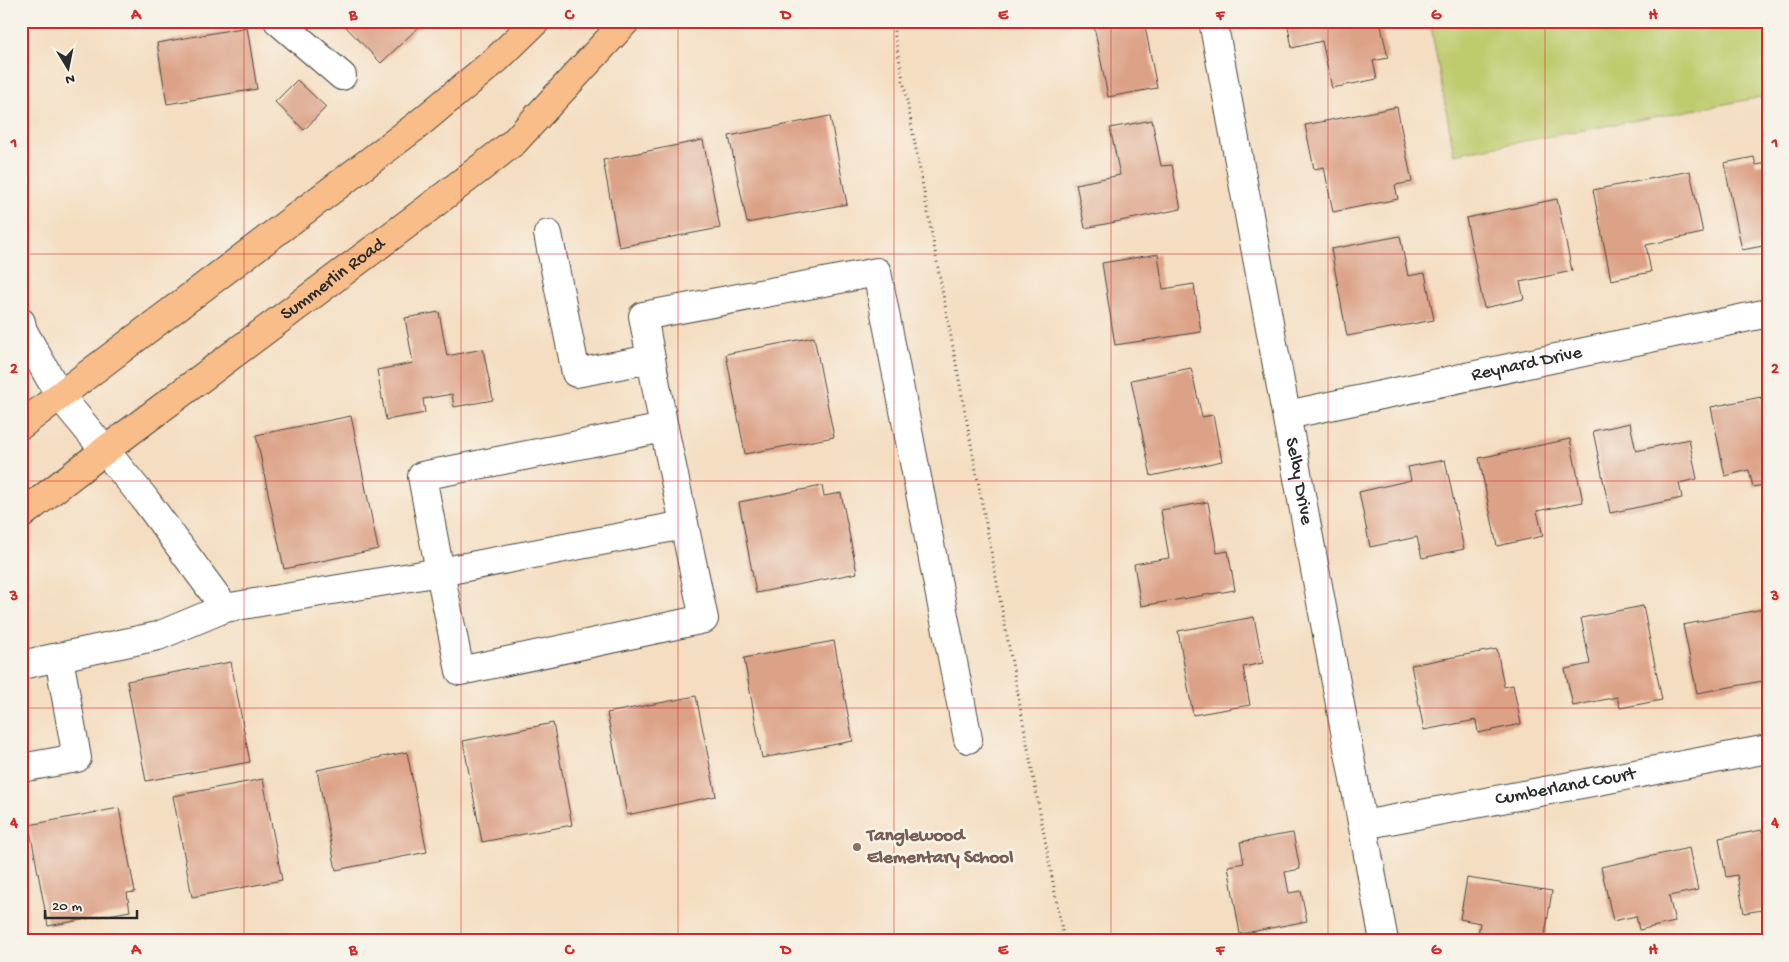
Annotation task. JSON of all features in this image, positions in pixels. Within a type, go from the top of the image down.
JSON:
[{"type":"main road","points":[[21,425],[415,127],[497,60],[536,21]]},
{"type":"main road","name":"Summerlin Road","points":[[21,515],[514,142],[626,21]]},
{"type":"street","points":[[278,21],[342,76]]},
{"type":"street","name":"Selby Drive","points":[[1213,21],[1384,941]]},
{"type":"street","points":[[548,234],[576,373],[651,358]]},
{"type":"street","points":[[664,428],[422,476],[460,671],[704,619],[664,428],[643,316],[876,272],[968,740]]},
{"type":"street","name":"Reynard Drive","points":[[1287,415],[1768,313]]},
{"type":"street","points":[[21,322],[23,331],[60,396],[144,498],[225,608]]},
{"type":"street","points":[[21,665],[158,636],[225,608],[440,572],[684,525]]},
{"type":"street","points":[[21,768],[77,758],[59,658]]},
{"type":"street","name":"Cumberland Court","points":[[1363,825],[1768,749]]},
{"type":"path","points":[[892,21],[1064,941]]},
{"type":"green space","points":[[1430,21],[1768,21],[1768,96],[1454,154]]},
{"type":"building","points":[[340,21],[425,21],[381,63]]},
{"type":"building","points":[[1093,21],[1144,21],[1157,88],[1108,97]]},
{"type":"building","points":[[1287,21],[1380,21],[1388,58],[1373,61],[1377,79],[1332,88],[1322,41],[1292,48]]},
{"type":"building","points":[[247,27],[257,89],[167,104],[157,43]]},
{"type":"building","points":[[297,80],[326,107],[304,130],[275,102]]},
{"type":"building","points":[[1397,107],[1412,182],[1395,185],[1398,199],[1333,212],[1324,167],[1314,169],[1305,125]]},
{"type":"building","points":[[830,116],[847,204],[747,223],[729,136]]},
{"type":"building","points":[[1152,120],[1161,166],[1172,165],[1181,209],[1085,228],[1076,184],[1120,175],[1110,128]]},
{"type":"building","points":[[703,140],[720,228],[619,247],[603,160]]},
{"type":"building","points":[[1754,157],[1756,165],[1768,163],[1768,245],[1742,250],[1724,163]]},
{"type":"building","points":[[1690,171],[1703,233],[1646,245],[1651,272],[1611,280],[1593,190]]},
{"type":"building","points":[[1557,199],[1572,271],[1520,282],[1524,299],[1484,308],[1466,218]]},
{"type":"building","points":[[1400,236],[1408,276],[1425,273],[1434,320],[1347,336],[1331,249]]},
{"type":"building","points":[[1158,254],[1163,289],[1194,284],[1201,332],[1115,345],[1102,263]]},
{"type":"building","points":[[439,312],[447,356],[483,349],[493,400],[454,407],[452,394],[423,399],[425,413],[386,420],[377,370],[413,363],[405,318]]},
{"type":"building","points":[[814,337],[834,437],[745,454],[726,354]]},
{"type":"building","points":[[1191,368],[1202,417],[1213,415],[1222,461],[1151,476],[1131,380]]},
{"type":"building","points":[[1761,397],[1765,417],[1768,416],[1768,484],[1753,487],[1749,470],[1725,476],[1711,407]]},
{"type":"building","points":[[351,416],[378,549],[284,569],[256,435]]},
{"type":"building","points":[[1630,423],[1636,451],[1689,439],[1697,479],[1679,483],[1682,498],[1610,513],[1593,431]]},
{"type":"building","points":[[1570,439],[1583,502],[1537,511],[1543,536],[1497,546],[1479,458]]},
{"type":"building","points":[[1445,460],[1464,549],[1422,558],[1417,537],[1370,547],[1359,492],[1411,480],[1408,467]]},
{"type":"building","points":[[822,486],[824,496],[841,493],[857,573],[756,593],[739,502]]},
{"type":"building","points":[[1208,502],[1217,553],[1228,551],[1235,590],[1141,606],[1134,564],[1169,558],[1161,510]]},
{"type":"building","points":[[1643,606],[1662,700],[1620,708],[1617,697],[1573,706],[1565,669],[1590,664],[1581,618]]},
{"type":"building","points":[[1768,608],[1768,680],[1697,693],[1683,625]]},
{"type":"building","points":[[1254,617],[1263,663],[1243,667],[1250,705],[1193,715],[1178,631]]},
{"type":"building","points":[[834,641],[853,741],[762,758],[744,658]]},
{"type":"building","points":[[1497,649],[1504,687],[1513,685],[1521,724],[1478,733],[1476,720],[1424,730],[1411,665]]},
{"type":"building","points":[[231,662],[250,762],[146,781],[127,681]]},
{"type":"building","points":[[696,696],[716,796],[627,815],[607,713]]},
{"type":"building","points":[[553,723],[572,825],[482,842],[463,741]]},
{"type":"building","points":[[407,752],[427,852],[336,870],[317,770]]},
{"type":"building","points":[[263,779],[282,880],[192,897],[173,796]]},
{"type":"building","points":[[119,808],[135,892],[127,893],[130,911],[48,926],[29,825]]},
{"type":"building","points":[[1762,830],[1765,842],[1768,842],[1768,909],[1744,913],[1737,875],[1726,877],[1719,838]]},
{"type":"building","points":[[1293,833],[1300,869],[1285,872],[1289,893],[1301,891],[1307,921],[1240,934],[1228,866],[1244,863],[1240,842]]},
{"type":"building","points":[[1689,848],[1698,890],[1669,896],[1675,922],[1639,930],[1636,916],[1613,921],[1601,867]]},
{"type":"building","points":[[1467,878],[1552,891],[1544,941],[1477,941],[1480,923],[1460,919]]},
{"type":"place","name":"Tanglewood Elementary School","points":[[857,847]]}]
